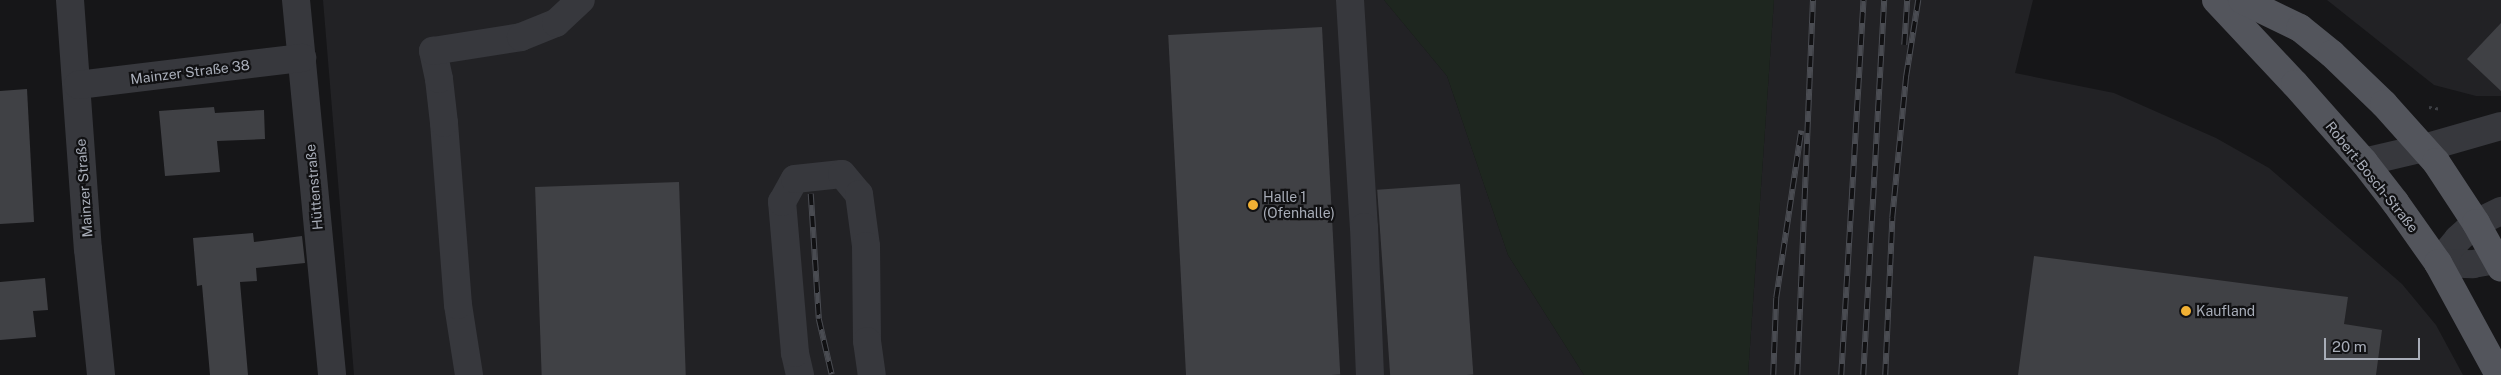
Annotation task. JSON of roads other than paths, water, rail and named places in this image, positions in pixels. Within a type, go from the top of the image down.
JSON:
[{"type":"main road","name":"Robert-Bosch-Straße","points":[[2216,0],[2295,84],[2364,162],[2438,263],[2499,375]]},
{"type":"main road","points":[[2242,0],[2300,28],[2332,54],[2384,104],[2436,162],[2500,263]]},
{"type":"street","name":"Mainzer Straße","points":[[70,0],[78,85],[88,249],[101,375]]},
{"type":"street","name":"Hüttenstraße","points":[[296,0],[332,375]]},
{"type":"street","points":[[469,375],[458,305],[444,123],[439,79],[433,50],[521,37],[556,23],[581,0]]},
{"type":"street","points":[[1350,0],[1364,227],[1370,375]]},
{"type":"street","name":"Mainzer Straße 38","points":[[78,85],[302,58]]},
{"type":"street","points":[[2364,162],[2424,148],[2501,126]]},
{"type":"street","points":[[800,375],[795,353],[782,202],[795,179],[842,174],[858,194],[866,246],[867,341],[872,375]]},
{"type":"street","points":[[2438,263],[2458,239],[2476,223],[2501,210]]},
{"type":"street","points":[[2438,263],[2500,263]]},
{"type":"railway","points":[[1797,375],[1813,0]]},
{"type":"railway","points":[[1841,375],[1863,0]]},
{"type":"railway","points":[[1863,375],[1884,0]]},
{"type":"railway","points":[[1904,45],[1907,0]]},
{"type":"railway","points":[[1885,375],[1892,218],[1906,76],[1918,0]]},
{"type":"railway","points":[[1773,375],[1776,298],[1801,131]]},
{"type":"railway","points":[[811,194],[819,319],[832,375]]},
{"type":"place","name":"Halle 1 (Ofenhalle)","points":[[1253,205]]},
{"type":"place","name":"Kaufland","points":[[2186,311]]}]
